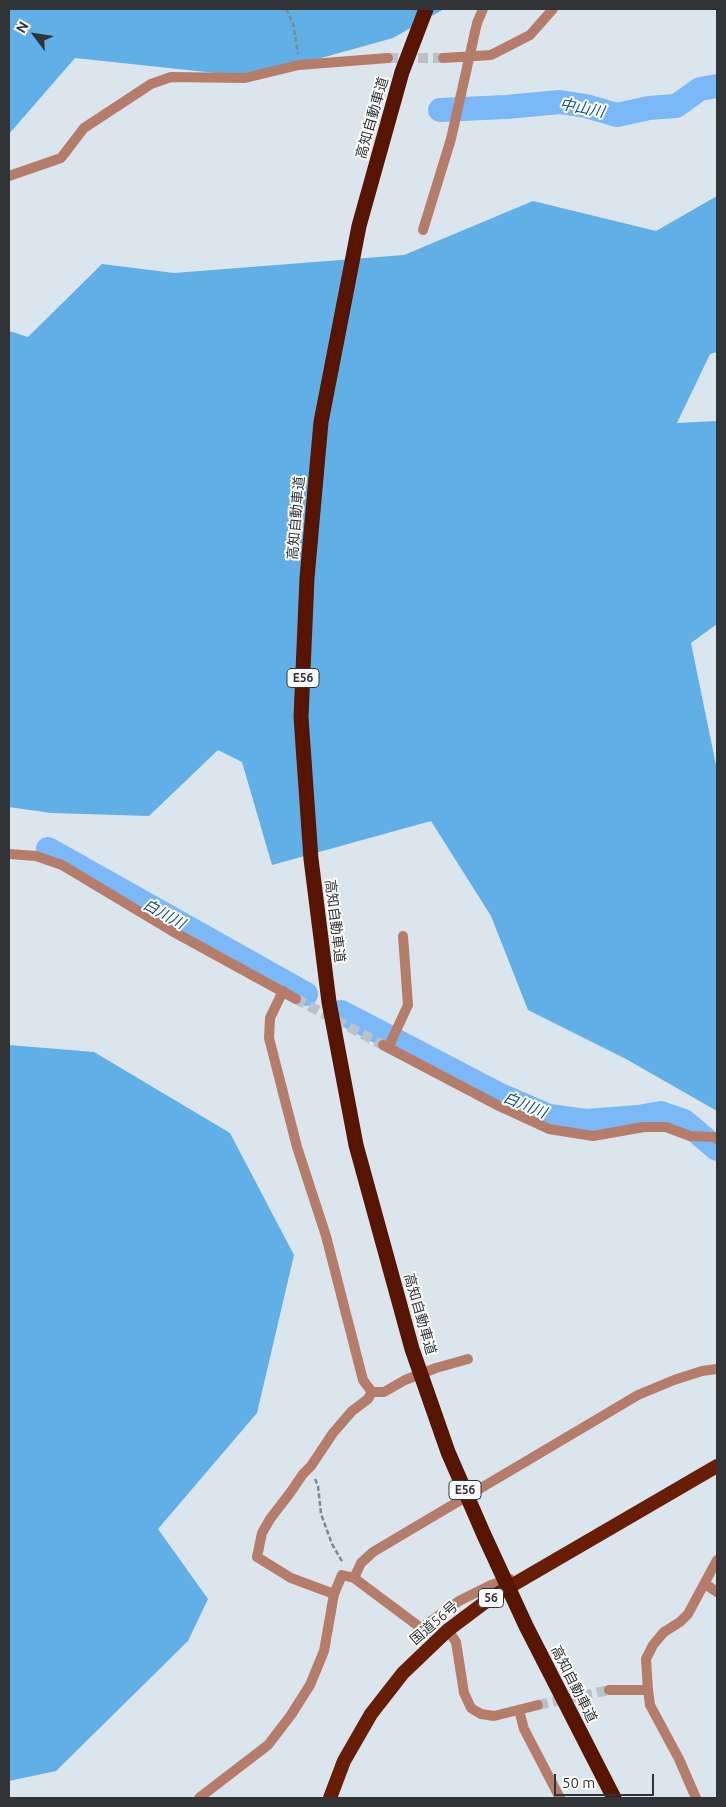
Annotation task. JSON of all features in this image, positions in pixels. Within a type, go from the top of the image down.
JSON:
[{"type":"highway","name":"高知自動車道","points":[[426,9],[402,72],[359,226],[321,422],[307,578],[302,717],[311,859],[329,1002],[356,1145],[412,1350],[448,1452],[526,1626],[614,1798]]},
{"type":"highway","name":"国道56号","points":[[330,1798],[344,1761],[371,1714],[403,1673],[448,1630],[492,1597],[717,1466]]},
{"type":"street","points":[[424,230],[451,138],[477,23],[483,9]]},
{"type":"street","points":[[443,58],[491,56],[530,35],[554,9]]},
{"type":"street","points":[[9,176],[61,158],[84,128],[151,84],[171,76],[245,78],[299,65],[388,58]]},
{"type":"street","points":[[9,854],[36,856],[62,864],[172,931],[296,999]]},
{"type":"street","points":[[403,936],[408,1005],[396,1031],[385,1046],[499,1106],[550,1129],[593,1136],[644,1127],[666,1127],[690,1136],[716,1138]]},
{"type":"street","points":[[283,991],[270,1018],[269,1038],[297,1147],[326,1236],[363,1380],[372,1392]]},
{"type":"street","points":[[372,1392],[384,1392],[405,1380],[436,1368],[468,1359]]},
{"type":"street","points":[[354,1578],[360,1563],[373,1552],[630,1400],[674,1380],[702,1371],[717,1369]]},
{"type":"street","points":[[334,1594],[291,1578],[257,1557],[262,1533],[270,1518],[302,1474],[311,1466],[333,1433],[352,1411],[368,1399],[372,1392]]},
{"type":"street","points":[[696,1798],[679,1759],[650,1705],[646,1659],[653,1645],[664,1632],[680,1622],[688,1614],[717,1560]]},
{"type":"street","points":[[199,1798],[268,1745],[291,1715],[310,1685],[324,1651],[334,1594],[342,1575],[354,1578],[421,1628],[459,1601],[491,1585],[536,1571]]},
{"type":"street","points":[[705,1584],[717,1592]]},
{"type":"street","points":[[448,1630],[456,1642],[464,1693],[471,1708],[481,1714],[494,1716],[538,1705]]},
{"type":"street","points":[[609,1690],[648,1690]]},
{"type":"street","points":[[519,1710],[524,1729],[560,1798]]},
{"type":"path","points":[[286,9],[293,23],[299,65]]},
{"type":"path","points":[[311,1466],[318,1486],[321,1514],[332,1544],[344,1566],[342,1575]]},
{"type":"shaded area","points":[[9,9],[444,9],[393,38],[253,77],[75,58],[9,134]]},
{"type":"shaded area","points":[[717,196],[717,352],[710,354],[677,423],[717,421],[717,624],[691,643],[717,770],[717,1111],[626,1059],[528,1010],[491,916],[431,821],[272,865],[242,762],[218,750],[149,816],[51,813],[9,807],[9,331],[28,337],[102,264],[174,273],[404,255],[533,201],[656,231]]},
{"type":"shaded area","points":[[9,1045],[94,1052],[230,1133],[294,1255],[257,1413],[158,1529],[208,1599],[188,1641],[56,1771],[9,1781]]},
{"type":"waterway","name":"中山川","points":[[440,110],[560,102],[586,106],[617,115],[649,108],[676,106],[700,89],[717,86]]},
{"type":"waterway","name":"白川川","points":[[48,849],[306,994]]},
{"type":"waterway","name":"白川川","points":[[341,1012],[498,1094],[549,1116],[586,1121],[638,1117],[661,1113],[684,1121],[717,1149]]},
{"type":"tunnel","points":[[388,58],[443,58]]},
{"type":"tunnel","points":[[296,999],[383,1045]]},
{"type":"tunnel","points":[[538,1705],[609,1690]]}]
